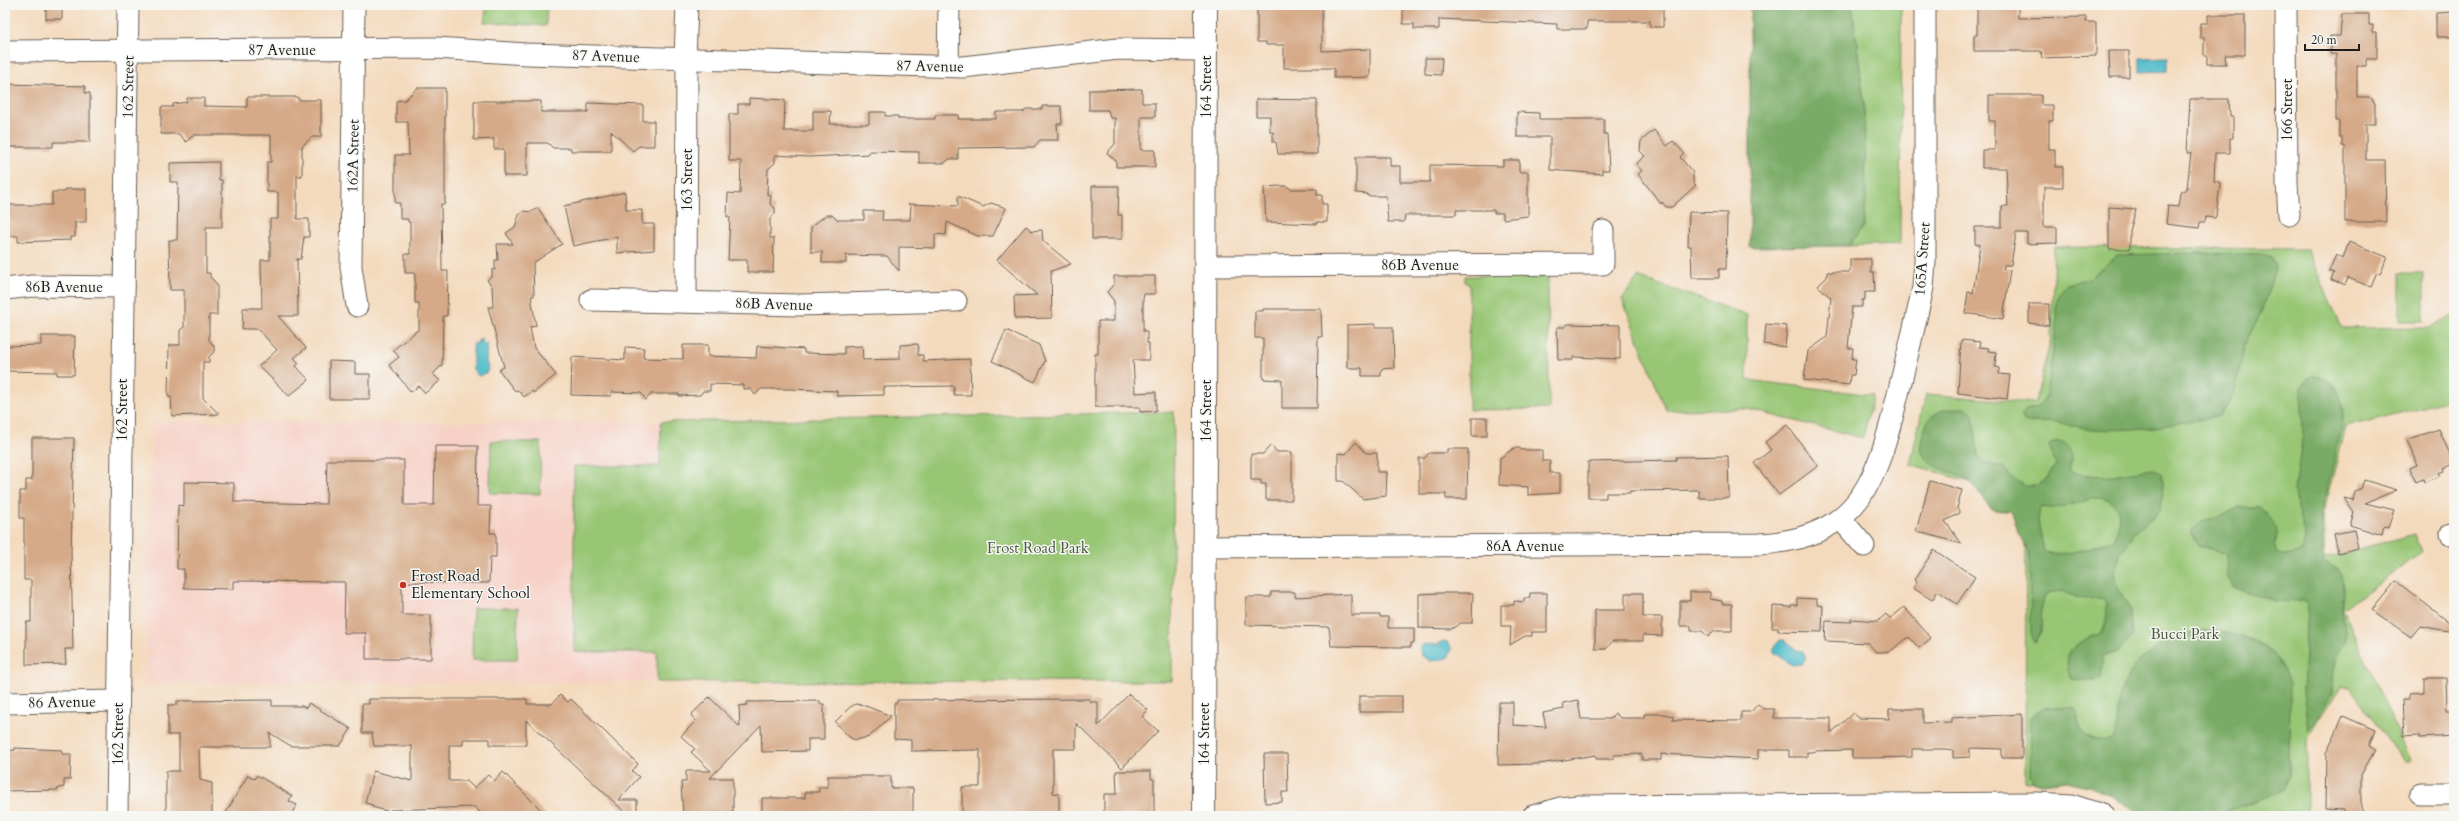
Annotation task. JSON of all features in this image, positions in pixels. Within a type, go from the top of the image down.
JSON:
[{"type":"street","name":"162 Street","points":[[118,816],[118,701],[128,5]]},
{"type":"street","name":"162A Street","points":[[354,5],[351,267],[357,306]]},
{"type":"street","name":"163 Street","points":[[686,301],[687,5]]},
{"type":"street","points":[[948,66],[949,5]]},
{"type":"street","name":"164 Street","points":[[1204,816],[1206,5]]},
{"type":"street","name":"165A Street","points":[[1841,519],[1864,493],[1885,447],[1922,287],[1925,262],[1925,5]]},
{"type":"street","name":"166 Street","points":[[2286,5],[2287,183],[2289,215]]},
{"type":"street","name":"87 Avenue","points":[[5,51],[442,49],[686,59],[978,66],[1118,49],[1206,50]]},
{"type":"street","name":"86B Avenue","points":[[1206,266],[1603,264],[1603,231]]},
{"type":"street","name":"86B Avenue","points":[[5,289],[32,286],[124,287]]},
{"type":"street","name":"86B Avenue","points":[[591,300],[826,305],[956,301]]},
{"type":"street","points":[[1841,519],[1864,546]]},
{"type":"street","name":"86A Avenue","points":[[1205,547],[1760,544],[1812,534],[1841,519]]},
{"type":"street","name":"86 Avenue","points":[[5,703],[118,701]]},
{"type":"street","points":[[2420,794],[2454,794]]},
{"type":"street","points":[[1532,816],[1572,806],[1672,811],[1960,810],[2054,803],[2077,807],[2105,816]]},
{"type":"shaded area","name":"Frost Road Elementary School","points":[[152,422],[661,422],[657,682],[145,683]]},
{"type":"green space","points":[[487,5],[547,5],[546,26],[484,22]]},
{"type":"green space","points":[[1750,5],[1852,5],[1864,103],[1866,200],[1864,227],[1848,246],[1750,247]]},
{"type":"green space","points":[[1852,5],[1901,5],[1900,244],[1848,246],[1864,227],[1864,103]]},
{"type":"green space","name":"Bucci Park","points":[[2054,247],[2307,249],[2342,328],[2430,327],[2454,314],[2454,399],[2346,427],[2323,513],[2325,558],[2415,534],[2421,552],[2343,609],[2410,760],[2405,763],[2350,687],[2341,687],[2307,739],[2307,816],[2152,816],[2117,793],[2062,779],[2025,781],[2026,499],[1910,464],[1926,394],[2035,403],[2051,339]]},
{"type":"green space","points":[[2197,253],[2262,254],[2272,257],[2276,266],[2262,310],[2245,344],[2236,387],[2229,402],[2219,415],[2172,425],[2138,429],[2106,430],[2091,429],[2054,422],[2024,421],[2021,415],[2026,410],[2038,407],[2045,397],[2057,324],[2057,302],[2060,293],[2068,284],[2090,278],[2117,255]]},
{"type":"green space","points":[[2400,273],[2424,273],[2424,321],[2400,321]]},
{"type":"green space","points":[[1465,276],[1548,276],[1549,409],[1469,410],[1469,285],[1465,282]]},
{"type":"green space","points":[[1638,277],[1747,315],[1747,380],[1873,395],[1863,438],[1747,409],[1666,410],[1622,299]]},
{"type":"green space","points":[[2314,376],[2330,381],[2335,386],[2341,399],[2342,407],[2343,423],[2321,514],[2323,561],[2334,567],[2341,575],[2344,593],[2342,611],[2346,635],[2345,644],[2339,650],[2335,659],[2332,693],[2320,716],[2308,730],[2303,693],[2307,603],[2304,601],[2274,600],[2233,587],[2227,575],[2228,554],[2198,545],[2191,531],[2205,520],[2217,518],[2238,507],[2259,507],[2268,515],[2274,524],[2276,539],[2274,545],[2277,554],[2286,555],[2303,551],[2305,537],[2297,508],[2295,490],[2303,432],[2301,387],[2307,380]]},
{"type":"green space","points":[[1963,408],[1973,413],[1978,457],[1982,463],[2002,467],[2009,475],[2025,486],[2036,486],[2046,479],[2056,464],[2050,452],[2049,446],[2053,442],[2063,443],[2067,447],[2073,456],[2069,464],[2070,471],[2080,474],[2101,476],[2153,469],[2161,473],[2163,496],[2160,511],[2136,531],[2120,554],[2114,576],[2130,610],[2132,636],[2117,653],[2103,654],[2101,679],[2095,681],[2071,679],[2067,662],[2070,653],[2077,645],[2089,637],[2100,636],[2106,618],[2105,600],[2076,597],[2061,591],[2047,593],[2042,601],[2041,631],[2035,643],[2031,634],[2029,551],[2018,531],[2011,511],[1999,511],[1989,507],[1970,482],[1953,472],[1942,469],[1931,463],[1920,450],[1927,423],[1936,414],[1952,409]],"holes":[[[2094,497],[2103,498],[2115,505],[2118,511],[2119,525],[2112,540],[2069,553],[2060,554],[2044,551],[2038,521],[2040,508],[2076,505]]]},
{"type":"green space","name":"Frost Road Park","points":[[1174,412],[1172,681],[657,682],[657,652],[574,652],[574,466],[660,466],[661,422]]},
{"type":"green space","points":[[491,441],[541,442],[540,494],[490,493]]},
{"type":"green space","points":[[473,608],[518,608],[517,660],[472,660]]},
{"type":"green space","points":[[2210,630],[2237,635],[2259,643],[2277,658],[2284,669],[2290,683],[2289,776],[2285,788],[2278,793],[2213,816],[2144,816],[2111,795],[2092,787],[2067,781],[2042,784],[2034,782],[2030,775],[2031,717],[2045,708],[2074,708],[2082,731],[2095,739],[2114,739],[2119,700],[2123,685],[2141,660],[2152,651],[2166,643],[2195,632]]},
{"type":"water","points":[[2168,57],[2168,71],[2140,72],[2140,58]]},
{"type":"water","points":[[478,340],[482,340],[482,343],[487,345],[487,372],[480,376],[476,374],[473,369],[473,344],[478,343]]},
{"type":"water","points":[[1780,640],[1784,640],[1797,650],[1803,651],[1806,659],[1802,664],[1792,665],[1774,652],[1774,648]]},
{"type":"water","points":[[1443,641],[1448,642],[1452,649],[1448,658],[1431,661],[1421,655],[1420,647],[1422,645],[1437,645]]},
{"type":"building","points":[[46,5],[62,5],[62,19],[46,19]]},
{"type":"building","points":[[1257,5],[1322,5],[1322,51],[1370,49],[1370,77],[1334,78],[1334,68],[1284,68],[1284,45],[1266,45],[1266,42],[1257,42]]},
{"type":"building","points":[[1403,5],[1663,5],[1663,27],[1650,27],[1650,21],[1587,21],[1587,29],[1557,29],[1557,24],[1439,19],[1439,29],[1414,29],[1414,24],[1403,24]]},
{"type":"building","points":[[1977,5],[2018,5],[2018,18],[2086,17],[2086,22],[2096,22],[2096,56],[2042,58],[2041,51],[1974,51],[1974,35],[1977,35]]},
{"type":"building","points":[[2454,12],[2454,37],[2436,37],[2436,13]]},
{"type":"building","points":[[2342,14],[2369,14],[2369,25],[2373,25],[2373,32],[2377,32],[2377,59],[2366,59],[2366,66],[2357,66],[2357,97],[2369,97],[2375,103],[2375,124],[2366,124],[2366,160],[2385,160],[2386,222],[2345,222],[2345,146],[2342,146],[2342,137],[2339,137],[2339,121],[2336,121],[2336,54],[2330,54],[2330,36],[2340,36]]},
{"type":"building","points":[[2208,15],[2245,15],[2245,55],[2225,55],[2226,64],[2207,64],[2207,56],[2204,56],[2204,37],[2200,37],[2200,23],[2208,23]]},
{"type":"building","points":[[2109,51],[2129,51],[2129,77],[2110,77]]},
{"type":"building","points":[[1425,58],[1442,58],[1441,75],[1425,74]]},
{"type":"building","points":[[5,84],[85,86],[85,93],[90,93],[90,142],[53,142],[53,147],[5,147]]},
{"type":"building","points":[[417,88],[445,88],[445,204],[441,204],[442,271],[448,271],[447,316],[443,316],[442,365],[433,374],[440,381],[425,393],[419,386],[411,392],[389,365],[399,357],[393,350],[419,329],[419,303],[415,303],[415,273],[405,273],[405,254],[410,254],[410,222],[408,222],[408,219],[400,219],[400,203],[395,203],[395,155],[409,155],[408,122],[396,122],[396,101],[405,100]]},
{"type":"building","points":[[1142,89],[1142,103],[1155,103],[1155,117],[1141,117],[1141,150],[1155,150],[1155,167],[1116,167],[1116,161],[1107,153],[1115,144],[1115,118],[1110,118],[1108,110],[1089,110],[1089,90]]},
{"type":"building","points":[[1989,95],[2041,95],[2041,105],[2053,105],[2053,121],[2049,121],[2049,149],[2055,149],[2055,167],[2063,167],[2063,187],[2044,187],[2044,227],[2057,227],[2057,243],[2027,244],[2027,233],[2016,233],[2011,265],[2004,265],[2003,269],[2010,270],[2003,319],[1965,313],[1968,292],[1973,293],[1980,244],[1975,244],[1975,227],[2002,227],[2002,206],[2008,206],[2006,168],[1982,168],[1982,150],[1995,150],[1995,121],[1989,121]]},
{"type":"building","points":[[247,97],[298,97],[298,100],[321,100],[321,137],[312,137],[302,146],[302,176],[297,176],[297,219],[309,219],[309,237],[304,237],[301,259],[297,259],[298,316],[278,316],[306,348],[294,358],[299,363],[296,366],[309,380],[289,396],[259,366],[277,350],[258,329],[242,329],[243,308],[262,308],[261,260],[270,260],[270,219],[278,219],[278,192],[267,192],[267,162],[271,162],[271,135],[193,135],[186,142],[179,134],[161,134],[161,107],[173,107],[173,104],[187,102],[187,98],[204,98],[204,106],[247,107]]},
{"type":"building","points":[[749,98],[785,100],[784,131],[813,131],[813,111],[831,111],[830,124],[869,124],[869,112],[885,112],[885,116],[898,116],[898,119],[935,119],[935,115],[959,115],[958,119],[996,119],[996,112],[1023,112],[1026,109],[1042,109],[1042,106],[1061,106],[1062,124],[1057,124],[1058,140],[1040,140],[1034,147],[958,148],[958,159],[949,159],[945,163],[919,163],[919,152],[869,151],[869,154],[809,157],[775,155],[775,163],[768,169],[767,195],[771,195],[770,204],[775,208],[775,214],[770,219],[770,238],[774,238],[773,272],[747,272],[747,260],[728,260],[730,217],[727,217],[728,193],[740,194],[741,161],[729,161],[729,114],[738,114],[738,104],[749,104]]},
{"type":"building","points":[[1256,99],[1317,100],[1317,154],[1278,154],[1276,142],[1273,142],[1273,132],[1270,132],[1270,116],[1256,116]]},
{"type":"building","points":[[2190,99],[2229,99],[2230,117],[2233,117],[2233,138],[2230,138],[2230,153],[2215,153],[2214,181],[2219,182],[2220,185],[2216,216],[2215,218],[2206,217],[2205,222],[2200,222],[2199,228],[2166,224],[2168,206],[2178,207],[2180,193],[2187,188],[2191,153],[2187,153]]},
{"type":"building","points":[[474,101],[541,101],[541,112],[588,112],[588,103],[643,105],[643,121],[654,121],[654,146],[639,146],[633,151],[611,131],[611,151],[571,151],[571,148],[553,148],[548,143],[527,143],[527,176],[504,176],[504,149],[494,149],[494,139],[474,140]]},
{"type":"building","points":[[1517,112],[1539,113],[1539,119],[1604,119],[1604,134],[1607,134],[1609,170],[1602,170],[1602,174],[1550,170],[1550,137],[1517,137]]},
{"type":"building","points":[[1654,130],[1667,146],[1673,141],[1684,153],[1680,157],[1693,173],[1693,182],[1696,185],[1672,207],[1666,207],[1662,202],[1661,204],[1638,174],[1642,171],[1636,164],[1645,156],[1640,151],[1641,141]]},
{"type":"building","points":[[1356,157],[1390,157],[1390,166],[1400,166],[1400,182],[1430,182],[1430,165],[1503,166],[1503,160],[1519,160],[1519,172],[1528,172],[1528,216],[1503,219],[1503,213],[1494,213],[1494,210],[1456,210],[1456,215],[1405,215],[1404,222],[1388,222],[1386,196],[1367,196],[1367,194],[1356,193]]},
{"type":"building","points":[[219,162],[219,180],[222,180],[222,227],[206,227],[206,273],[210,273],[210,277],[217,284],[217,315],[209,315],[209,340],[214,346],[214,352],[209,357],[209,362],[203,362],[203,398],[219,414],[172,416],[171,397],[168,397],[169,345],[180,345],[180,330],[184,327],[184,290],[170,290],[169,240],[177,240],[178,182],[170,182],[170,163]]},
{"type":"building","points":[[1092,186],[1119,186],[1118,215],[1122,215],[1122,239],[1092,239]]},
{"type":"building","points":[[1286,186],[1291,189],[1317,189],[1317,195],[1322,195],[1322,204],[1327,204],[1327,222],[1317,222],[1317,224],[1266,222],[1264,187]]},
{"type":"building","points":[[66,189],[86,189],[86,222],[75,222],[75,237],[70,237],[70,240],[18,242],[18,236],[5,236],[5,205],[52,205],[52,192],[64,192]]},
{"type":"building","points":[[625,192],[626,210],[642,210],[642,224],[654,224],[654,250],[617,253],[617,237],[573,246],[564,206]]},
{"type":"building","points":[[958,196],[983,207],[991,203],[1006,208],[993,236],[978,236],[947,222],[946,235],[935,234],[935,248],[899,247],[899,271],[887,256],[846,255],[846,263],[822,263],[822,252],[811,252],[811,227],[826,215],[832,215],[837,220],[864,220],[864,211],[883,211],[882,220],[910,220],[911,206],[908,204],[958,206]]},
{"type":"building","points":[[2109,207],[2136,209],[2130,231],[2130,249],[2109,249]]},
{"type":"building","points":[[538,208],[562,244],[533,263],[534,296],[531,296],[536,326],[530,327],[534,348],[556,375],[533,393],[532,391],[524,397],[519,391],[514,390],[499,370],[504,367],[488,307],[493,307],[492,286],[487,280],[492,276],[492,270],[495,270],[495,260],[498,260],[497,244],[513,244],[506,233],[515,227],[519,215],[524,211],[531,212]]},
{"type":"building","points":[[1689,212],[1727,213],[1726,269],[1719,269],[1719,278],[1692,278],[1691,246],[1688,246]]},
{"type":"building","points":[[1026,226],[1032,231],[1042,230],[1043,241],[1071,264],[1051,271],[1052,318],[1015,319],[1014,296],[1037,295],[997,260]]},
{"type":"building","points":[[2349,242],[2387,257],[2380,275],[2377,273],[2371,287],[2348,278],[2345,285],[2331,280],[2334,273],[2329,271],[2336,255],[2343,258]]},
{"type":"building","points":[[1850,259],[1871,259],[1871,272],[1874,272],[1875,292],[1865,292],[1865,300],[1862,300],[1862,307],[1852,307],[1848,348],[1853,348],[1852,359],[1856,359],[1854,375],[1850,375],[1849,385],[1804,380],[1808,351],[1827,337],[1831,298],[1818,286],[1827,277],[1827,272],[1850,272]]},
{"type":"building","points":[[1114,276],[1155,276],[1155,294],[1144,294],[1143,299],[1143,331],[1147,331],[1149,360],[1133,360],[1135,393],[1156,392],[1156,411],[1140,412],[1140,407],[1095,407],[1095,354],[1098,354],[1098,321],[1114,321],[1114,301],[1107,292],[1114,284]]},
{"type":"building","points":[[2029,304],[2049,304],[2049,326],[2029,323]]},
{"type":"building","points":[[1263,309],[1321,309],[1322,337],[1318,337],[1317,408],[1282,408],[1282,380],[1263,379],[1263,338],[1255,338],[1255,311],[1263,311]]},
{"type":"building","points":[[1375,324],[1375,327],[1393,327],[1394,368],[1381,369],[1381,376],[1362,376],[1362,368],[1347,368],[1347,325]]},
{"type":"building","points":[[1566,324],[1620,325],[1620,359],[1573,357],[1573,360],[1558,360],[1557,327],[1566,327]]},
{"type":"building","points":[[1766,324],[1787,326],[1785,347],[1764,344]]},
{"type":"building","points":[[1006,330],[1039,345],[1045,361],[1035,382],[992,361]]},
{"type":"building","points":[[41,336],[75,336],[74,375],[57,375],[57,372],[5,371],[5,346],[41,345]]},
{"type":"building","points":[[1961,340],[1980,342],[1979,347],[1989,348],[1988,351],[1996,352],[1995,367],[1999,368],[1999,374],[2010,375],[2007,399],[1958,393]]},
{"type":"building","points":[[918,344],[918,355],[923,355],[923,361],[970,359],[971,395],[954,395],[954,386],[884,387],[884,395],[837,396],[837,391],[761,389],[755,395],[751,389],[743,389],[743,385],[710,384],[710,391],[703,391],[700,395],[679,396],[679,394],[651,394],[646,400],[641,393],[611,392],[611,396],[571,395],[572,357],[625,360],[625,347],[644,348],[643,358],[683,359],[683,345],[708,345],[708,356],[756,358],[757,346],[804,349],[804,353],[844,354],[844,347],[862,346],[863,360],[900,359],[900,345]]},
{"type":"building","points":[[329,361],[355,362],[355,374],[370,374],[370,399],[329,399]]},
{"type":"building","points":[[1472,418],[1487,418],[1487,436],[1472,436]]},
{"type":"building","points":[[1787,425],[1818,466],[1779,495],[1754,463],[1771,450],[1765,442]]},
{"type":"building","points":[[2439,429],[2454,464],[2443,468],[2444,471],[2438,473],[2440,476],[2424,482],[2423,479],[2416,482],[2410,468],[2417,465],[2407,440]]},
{"type":"building","points":[[32,438],[74,438],[71,551],[73,649],[65,649],[66,664],[26,665],[26,622],[31,622],[31,580],[24,580],[24,518],[20,518],[20,491],[26,491],[26,480],[32,480]]},
{"type":"building","points":[[1356,442],[1366,453],[1377,453],[1377,472],[1387,472],[1386,496],[1363,499],[1343,481],[1338,481],[1338,453],[1346,454]]},
{"type":"building","points":[[1271,445],[1277,452],[1292,452],[1292,500],[1266,500],[1266,484],[1261,484],[1261,480],[1251,480],[1251,454],[1263,454]]},
{"type":"building","points":[[435,446],[478,446],[477,506],[491,506],[490,533],[496,533],[496,557],[490,557],[489,583],[402,582],[402,615],[431,615],[431,659],[366,659],[366,633],[344,633],[345,582],[233,581],[233,589],[184,588],[184,569],[177,569],[178,505],[184,506],[184,482],[234,483],[234,502],[326,504],[327,460],[404,460],[404,505],[434,505]]},
{"type":"building","points":[[1514,448],[1519,448],[1522,450],[1542,450],[1542,461],[1550,461],[1550,473],[1560,473],[1560,493],[1528,495],[1528,487],[1499,485],[1500,458]]},
{"type":"building","points":[[1447,449],[1468,449],[1467,499],[1446,499],[1446,494],[1419,494],[1419,458],[1425,458],[1429,453],[1447,453]]},
{"type":"building","points":[[1728,456],[1729,498],[1699,498],[1699,490],[1630,491],[1630,493],[1606,493],[1606,498],[1588,498],[1588,462],[1676,460],[1676,457]]},
{"type":"building","points":[[2364,480],[2397,490],[2365,503],[2394,510],[2388,528],[2384,527],[2382,535],[2350,525],[2354,513],[2344,498],[2353,500],[2355,492],[2361,489]]},
{"type":"building","points":[[1930,481],[1962,490],[1957,508],[1960,513],[1945,521],[1962,544],[1916,531]]},
{"type":"building","points":[[2354,530],[2358,548],[2338,553],[2334,534]]},
{"type":"building","points":[[1934,550],[1975,577],[1957,604],[1938,591],[1932,600],[1913,588],[1917,582],[1914,580]]},
{"type":"building","points":[[2396,581],[2454,626],[2454,632],[2420,626],[2411,637],[2372,610]]},
{"type":"building","points":[[1271,592],[1295,592],[1295,597],[1351,594],[1351,615],[1380,615],[1380,617],[1388,617],[1388,628],[1414,628],[1414,643],[1411,643],[1411,647],[1331,646],[1329,627],[1246,625],[1246,597],[1271,597]]},
{"type":"building","points":[[1690,592],[1710,592],[1710,599],[1722,601],[1722,604],[1732,604],[1732,631],[1715,631],[1708,637],[1702,631],[1691,631],[1691,626],[1680,626],[1680,601],[1690,601]]},
{"type":"building","points":[[1473,593],[1472,623],[1461,623],[1451,629],[1419,628],[1419,594]]},
{"type":"building","points":[[1530,593],[1547,593],[1547,632],[1532,632],[1532,636],[1525,636],[1510,645],[1511,626],[1501,626],[1501,605],[1514,605],[1514,601],[1524,602],[1524,598],[1530,598]]},
{"type":"building","points":[[1625,593],[1643,593],[1643,617],[1662,617],[1662,636],[1643,635],[1643,641],[1613,641],[1606,649],[1595,649],[1595,610],[1625,610]]},
{"type":"building","points":[[1797,598],[1817,599],[1817,605],[1823,606],[1822,632],[1778,631],[1778,628],[1772,628],[1773,606],[1791,607],[1791,605],[1797,605]]},
{"type":"building","points":[[1904,607],[1931,638],[1919,648],[1909,637],[1889,652],[1876,652],[1868,643],[1825,641],[1826,621],[1851,622],[1851,619],[1878,621],[1886,614],[1890,619]]},
{"type":"building","points":[[2424,678],[2446,678],[2447,711],[2454,711],[2454,736],[2420,738],[2420,735],[2404,736],[2402,700],[2409,700],[2409,694],[2424,693]]},
{"type":"building","points":[[1129,694],[1148,710],[1142,716],[1158,731],[1122,768],[1076,723],[1076,749],[1053,749],[1053,793],[1059,794],[1059,816],[962,816],[962,787],[980,787],[980,750],[911,751],[911,740],[894,739],[894,703],[897,703],[897,700],[1090,699],[1090,702],[1098,702],[1098,726]]},
{"type":"building","points":[[560,695],[568,702],[571,699],[638,764],[632,771],[639,777],[619,800],[637,800],[637,816],[629,816],[526,720],[526,745],[490,745],[490,739],[463,739],[463,745],[449,745],[449,781],[467,781],[474,788],[488,775],[494,781],[503,772],[547,816],[484,816],[475,807],[390,810],[390,812],[372,807],[373,805],[365,803],[373,771],[412,781],[412,746],[374,746],[372,733],[362,733],[362,704],[369,704],[369,699],[527,699],[527,704],[552,704]]},
{"type":"building","points":[[1359,696],[1402,696],[1402,712],[1359,712]]},
{"type":"building","points":[[709,697],[740,727],[739,706],[747,705],[747,702],[820,701],[820,704],[824,704],[824,739],[808,739],[808,751],[762,752],[761,725],[710,778],[733,778],[733,813],[712,813],[712,816],[683,816],[681,782],[686,782],[686,771],[711,771],[691,752],[695,749],[681,736],[696,721],[691,715]]},
{"type":"building","points":[[272,700],[272,706],[302,706],[306,708],[309,703],[351,729],[340,746],[291,746],[270,733],[270,747],[199,747],[200,780],[212,783],[212,816],[166,816],[166,771],[179,771],[179,735],[168,735],[168,705],[177,705],[177,701]]},
{"type":"building","points":[[1578,700],[1581,719],[1610,719],[1615,713],[1620,718],[1644,718],[1644,714],[1664,714],[1673,716],[1673,720],[1741,721],[1741,712],[1751,712],[1758,704],[1764,709],[1774,709],[1774,718],[1831,718],[1831,733],[1853,713],[1859,718],[1889,719],[1889,709],[1923,709],[1923,723],[1952,722],[1952,718],[2022,714],[2022,758],[2002,758],[2002,749],[1970,748],[1970,757],[1953,758],[1953,750],[1947,749],[1912,749],[1912,757],[1869,758],[1852,758],[1852,750],[1815,751],[1807,752],[1807,757],[1789,757],[1789,750],[1758,750],[1758,759],[1661,754],[1661,760],[1642,760],[1642,754],[1613,755],[1613,759],[1596,759],[1596,755],[1539,764],[1498,765],[1499,702],[1513,702],[1513,725],[1546,727],[1543,713],[1564,709],[1563,703]]},
{"type":"building","points":[[856,704],[863,705],[891,716],[869,737],[855,740],[849,737],[835,722],[850,707]]},
{"type":"building","points":[[2343,716],[2375,730],[2369,746],[2375,750],[2361,775],[2361,802],[2365,816],[2345,816],[2344,810],[2325,809],[2326,754]]},
{"type":"building","points":[[15,748],[62,750],[62,754],[71,754],[70,780],[64,780],[64,787],[58,788],[58,790],[5,791],[5,751],[15,750]]},
{"type":"building","points":[[1264,754],[1287,754],[1288,792],[1282,792],[1282,802],[1265,803]]},
{"type":"building","points":[[1116,771],[1151,771],[1151,779],[1154,779],[1154,816],[1104,816],[1104,794],[1117,794]]},
{"type":"building","points":[[248,775],[255,779],[257,775],[292,796],[289,801],[297,805],[290,816],[224,816]]},
{"type":"building","points":[[828,776],[891,776],[891,788],[913,788],[913,816],[762,816],[762,798],[805,798],[805,792],[819,792],[819,787],[828,787]]},
{"type":"place","name":"Frost Road Elementary School","points":[[403,585]]}]
